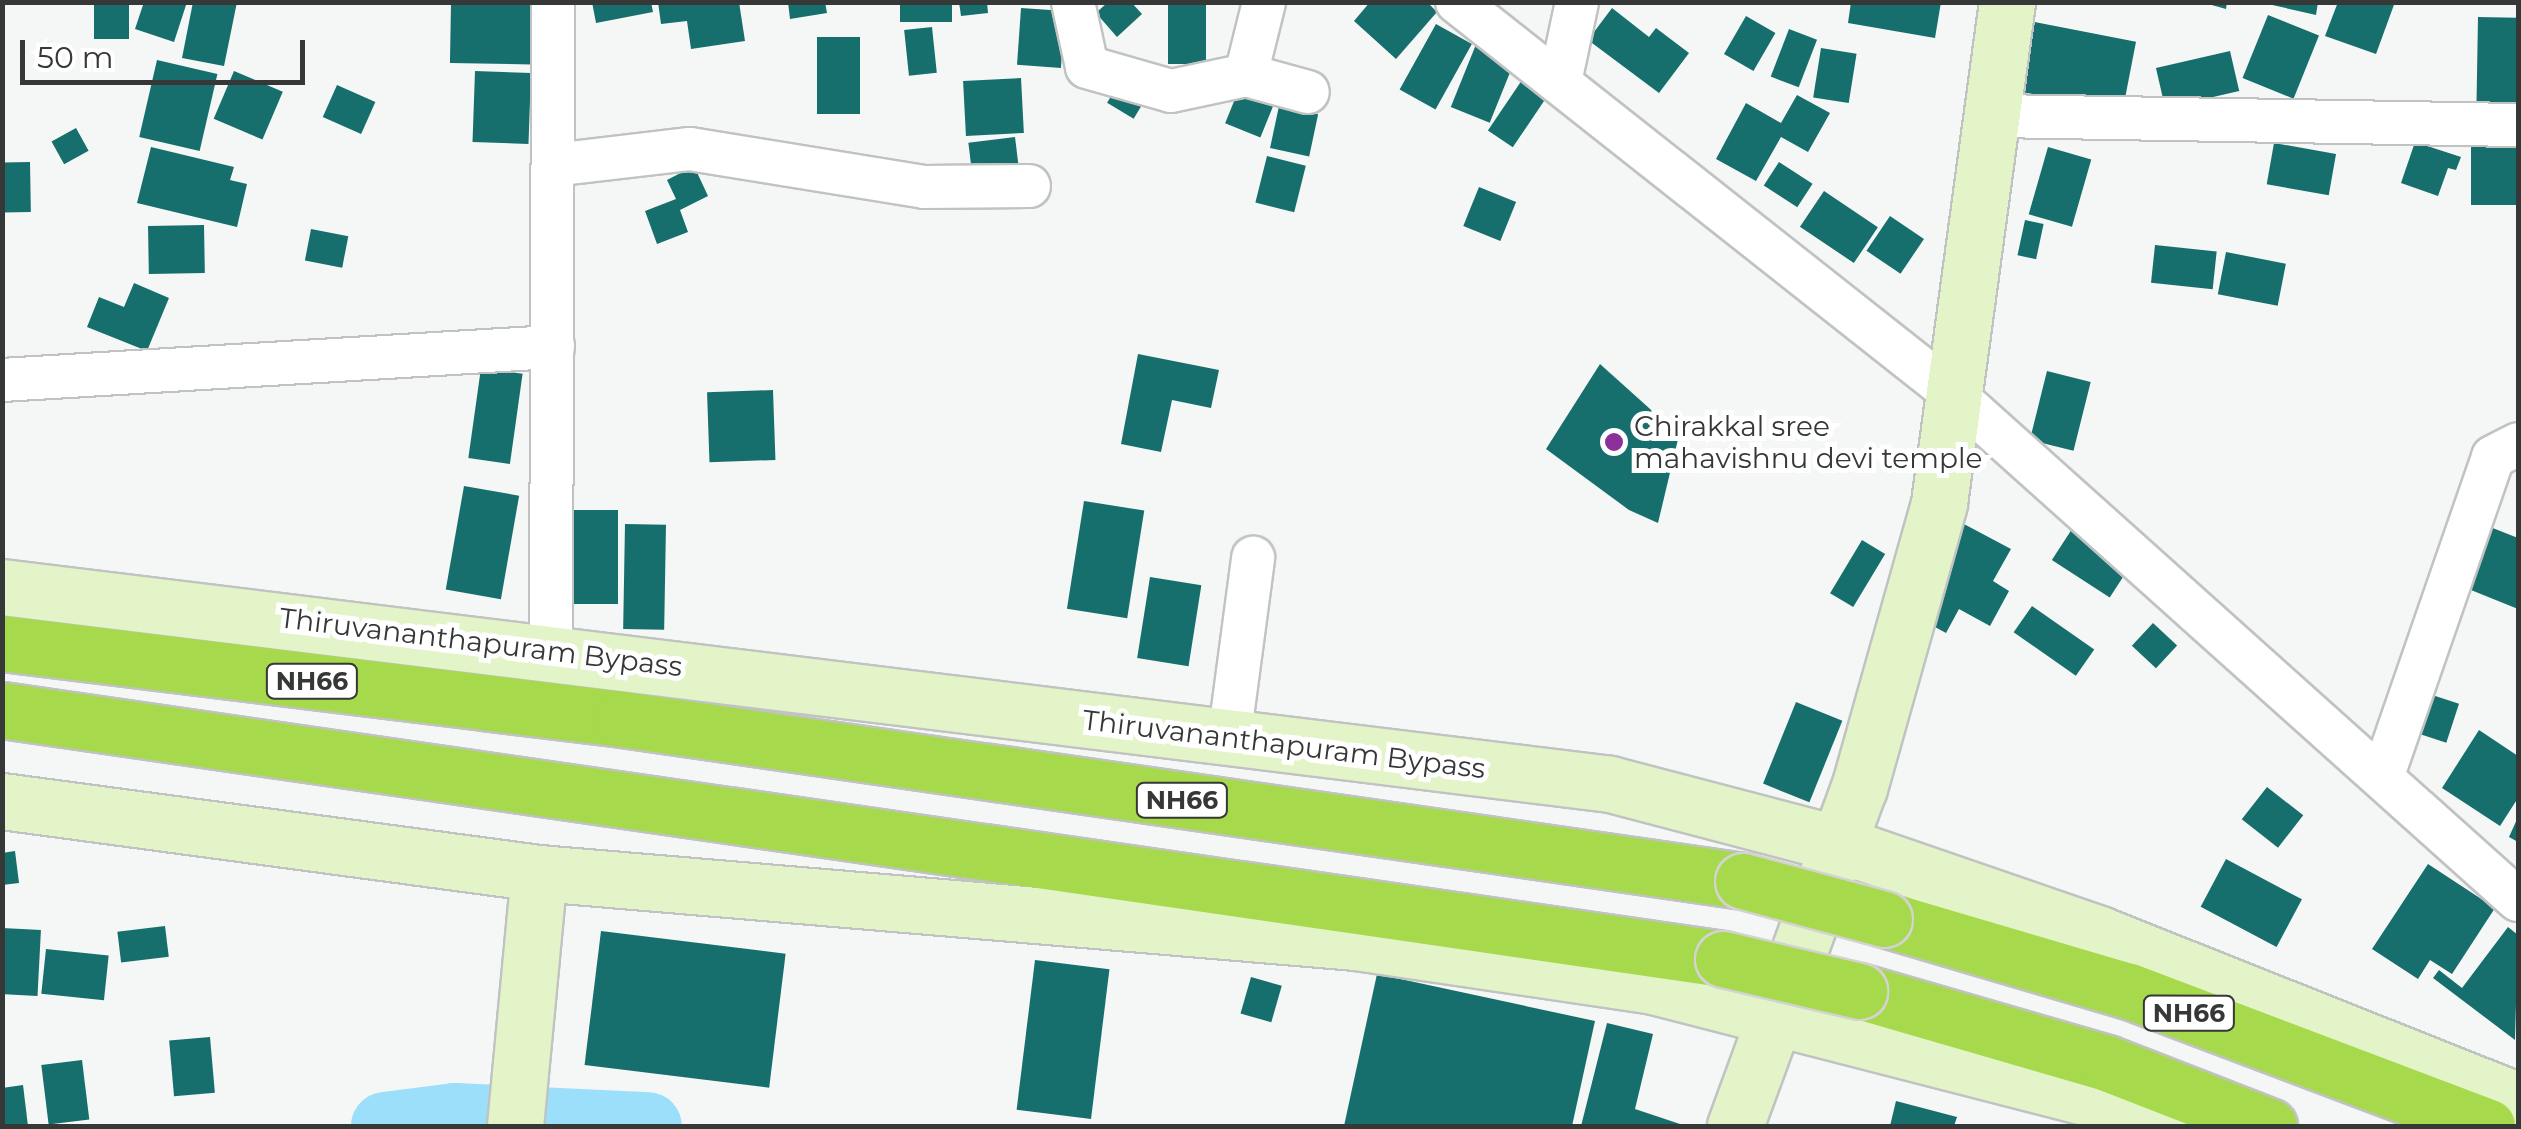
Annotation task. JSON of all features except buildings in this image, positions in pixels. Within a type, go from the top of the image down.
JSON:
[{"type":"highway","name":"NH66","points":[[2,643],[622,719],[1743,882],[2129,991],[2486,1126]]},
{"type":"highway","name":"NH66","points":[[2,710],[1723,958],[1859,991],[2107,1063],[2269,1126]]},
{"type":"street","points":[[551,650],[553,2]]},
{"type":"street","points":[[1073,2],[1087,67],[1171,90],[1246,75],[1308,92]]},
{"type":"street","points":[[1246,75],[1264,2]]},
{"type":"street","points":[[1457,2],[1951,392],[2518,900]]},
{"type":"street","points":[[1560,82],[1576,2]]},
{"type":"street","points":[[1735,1126],[1838,844],[1940,503],[1951,392],[1996,116],[2008,2]]},
{"type":"street","points":[[1996,116],[2518,125]]},
{"type":"street","points":[[553,166],[690,149],[924,187],[1029,186]]},
{"type":"street","points":[[2,380],[553,346]]},
{"type":"street","points":[[2382,775],[2494,457],[2518,444]]},
{"type":"street","points":[[1229,739],[1253,558]]},
{"type":"street","name":"Thiruvananthapuram Bypass","points":[[2,587],[551,650],[1229,739],[1610,784],[1838,844],[2099,934],[2518,1101]]},
{"type":"street","points":[[2,801],[539,872],[1356,942],[1653,986],[1778,1015],[2084,1097],[2162,1126]]},
{"type":"street","points":[[516,1110],[539,872]]},
{"type":"waterway","points":[[385,1126],[455,1117],[648,1126]]},
{"type":"place","name":"Chirakkal sree mahavishnu devi temple","points":[[1614,442]]}]
